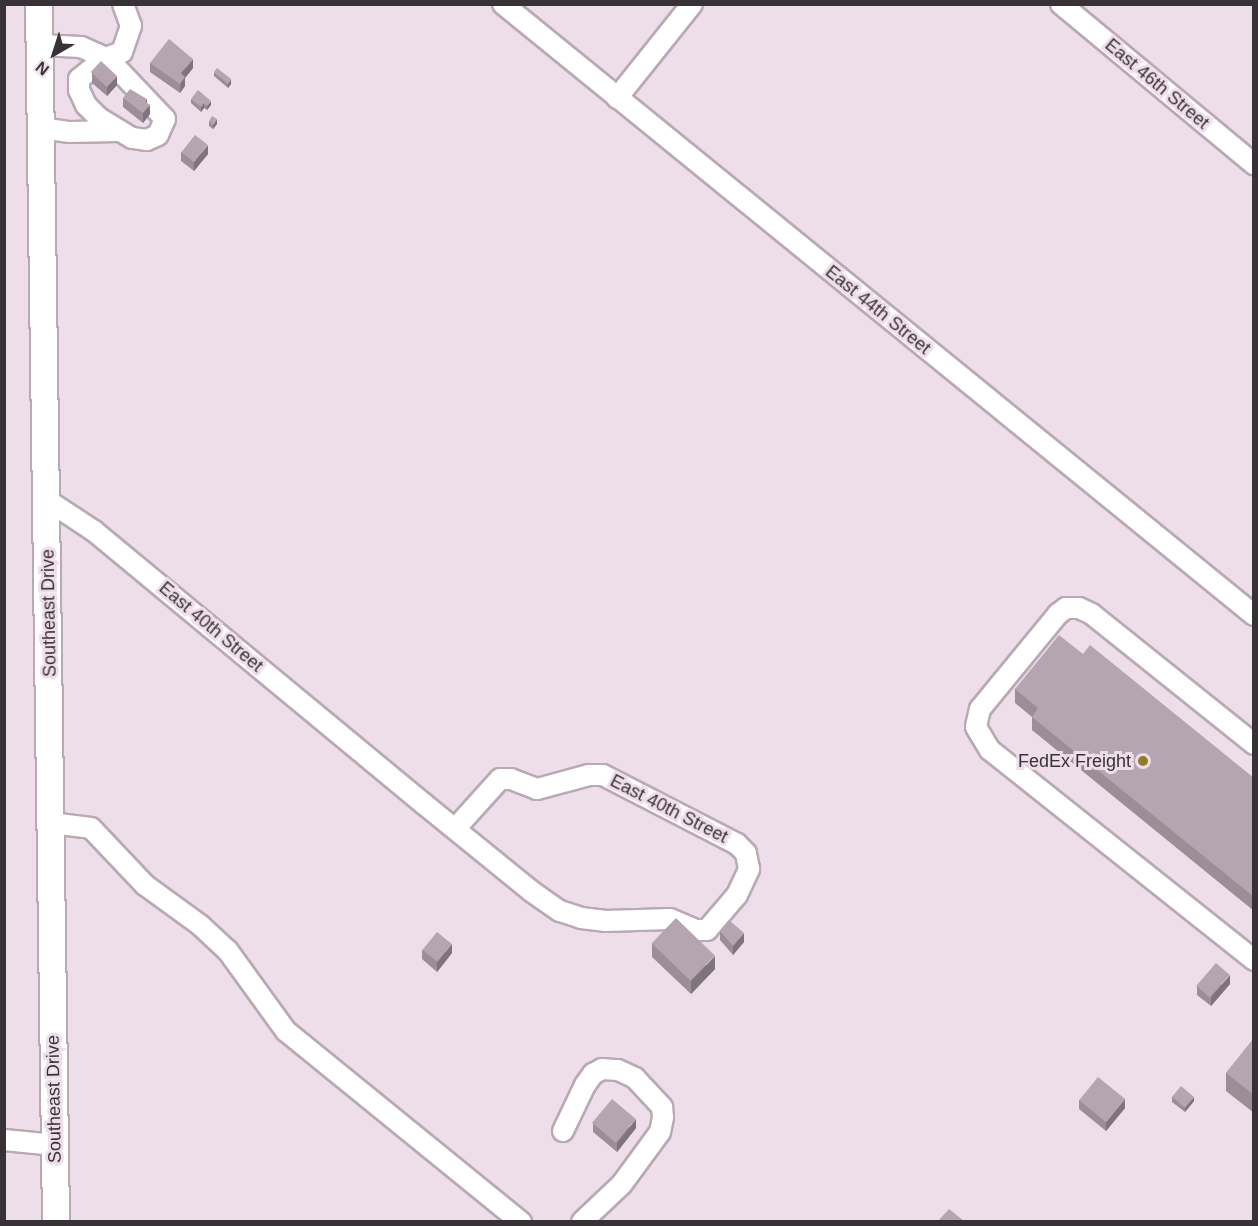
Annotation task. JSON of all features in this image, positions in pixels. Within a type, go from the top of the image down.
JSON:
[{"type":"main road","name":"Southeast Drive","points":[[39,4],[56,1221]]},
{"type":"street","points":[[40,45],[81,47],[105,58],[142,92],[165,119],[158,135],[147,140],[132,138],[117,131],[86,105],[80,90],[79,79],[105,58],[122,52],[131,26],[123,4]]},
{"type":"street","name":"East 44th Street","points":[[503,4],[1254,615]]},
{"type":"street","points":[[617,98],[692,4]]},
{"type":"street","name":"East 46th Street","points":[[1061,4],[1254,164]]},
{"type":"street","points":[[41,128],[70,132],[117,131]]},
{"type":"street","name":"East 40th Street","points":[[47,500],[94,531],[455,829],[546,903],[581,918],[625,921],[665,919],[696,930],[707,930],[737,895],[749,869],[746,854],[737,844],[603,775],[589,775],[537,789],[511,780],[500,779],[455,829]]},
{"type":"street","points":[[1254,744],[1092,614],[1079,608],[1066,608],[1058,614],[980,709],[976,727],[990,750],[1254,960]]},
{"type":"street","points":[[51,823],[91,828],[145,885],[200,925],[228,951],[286,1031],[521,1221]]},
{"type":"street","points":[[563,1131],[585,1085],[593,1074],[602,1069],[618,1070],[635,1078],[662,1107],[660,1132],[621,1184],[582,1221]]},
{"type":"street","points":[[4,1140],[55,1145]]},
{"type":"building","points":[[169,39],[193,59],[181,73],[185,77],[180,84],[150,63]]},
{"type":"building","points":[[101,61],[117,76],[107,87],[91,72]]},
{"type":"building","points":[[217,68],[231,79],[228,84],[214,72]]},
{"type":"building","points":[[130,89],[147,99],[145,101],[150,105],[143,113],[123,98]]},
{"type":"building","points":[[198,90],[211,101],[207,106],[204,103],[201,107],[191,99]]},
{"type":"building","points":[[212,116],[217,119],[213,125],[209,121]]},
{"type":"building","points":[[195,135],[208,145],[194,162],[181,152]]},
{"type":"building","name":"FedEx Freight","points":[[1059,635],[1083,654],[1090,645],[1254,778],[1254,897],[1032,717],[1038,708],[1015,689]]},
{"type":"building","points":[[676,918],[715,956],[691,981],[652,943]]},
{"type":"building","points":[[729,920],[744,933],[733,946],[720,931]]},
{"type":"building","points":[[437,932],[452,944],[437,962],[423,950]]},
{"type":"building","points":[[1216,963],[1230,975],[1210,997],[1196,986]]},
{"type":"building","points":[[1254,1039],[1254,1095],[1226,1073]]},
{"type":"building","points":[[1098,1077],[1125,1099],[1106,1122],[1079,1100]]},
{"type":"building","points":[[1181,1086],[1194,1097],[1185,1108],[1172,1097]]},
{"type":"building","points":[[612,1099],[636,1119],[616,1143],[592,1123]]},
{"type":"building","points":[[949,1209],[964,1221],[938,1221]]},
{"type":"place","name":"FedEx Freight","points":[[1143,761]]}]
